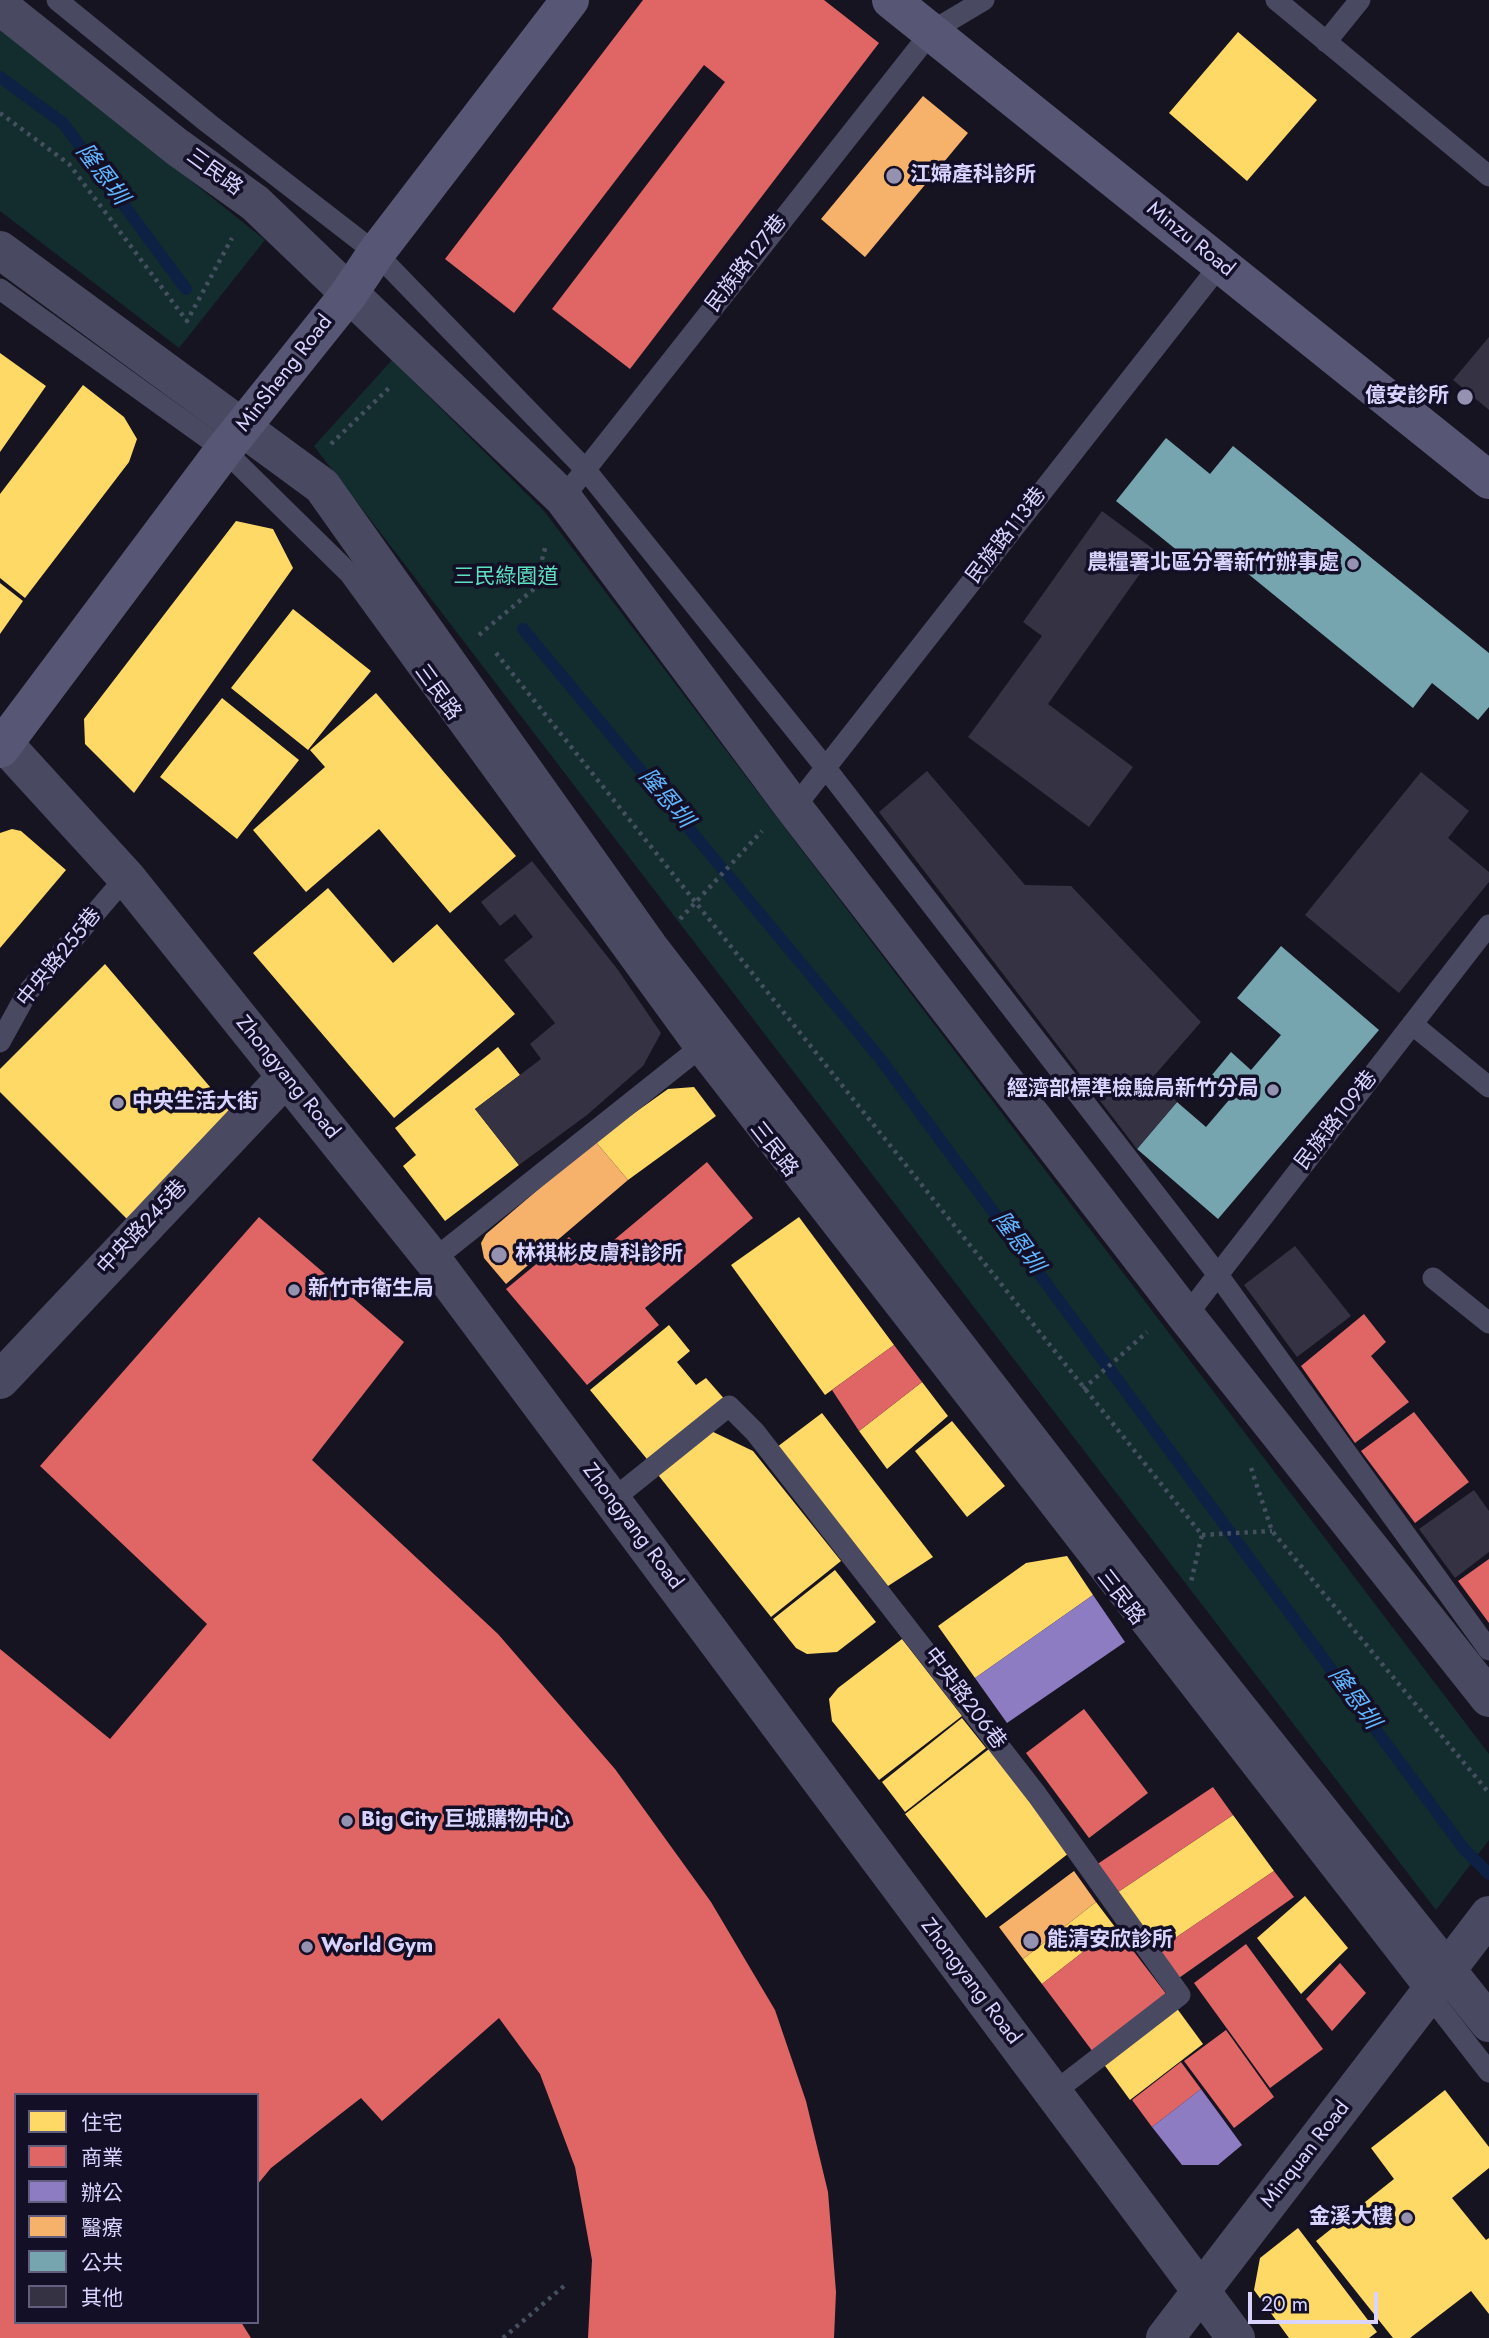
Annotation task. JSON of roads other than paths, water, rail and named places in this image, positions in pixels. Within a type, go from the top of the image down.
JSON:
[{"type":"street","name":"MinSheng Road","points":[[2,744],[234,439],[348,295],[376,253],[570,0]]},
{"type":"street","name":"Minzu Road","points":[[891,0],[1220,265],[1486,471]]},
{"type":"street","name":"三民路","points":[[5,5],[177,147],[255,203],[348,295],[574,483],[794,808],[1186,1316],[1489,1698]]},
{"type":"street","name":"三民路","points":[[0,250],[234,439],[322,486],[649,947],[707,1042],[1064,1506],[1179,1634],[1437,1983],[1489,2023]]},
{"type":"street","name":"Zhongyang Road","points":[[2,744],[126,877],[433,1259],[1236,2338]]},
{"type":"street","name":"中央路245巷","points":[[0,1380],[286,1077]]},
{"type":"street","name":"Minquan Road","points":[[1165,2338],[1489,1915]]},
{"type":"lane","name":"三民路","points":[[57,0],[208,123],[376,253],[574,483],[825,767],[1218,1275],[1489,1650]]},
{"type":"lane","points":[[932,31],[984,0]]},
{"type":"lane","points":[[1276,0],[1489,176]]},
{"type":"lane","points":[[1326,42],[1360,0]]},
{"type":"lane","name":"民族路127巷","points":[[574,483],[932,31]]},
{"type":"lane","name":"民族路113巷","points":[[794,808],[1220,265]]},
{"type":"lane","name":"三民路","points":[[0,289],[234,439],[350,574],[707,1042]]},
{"type":"lane","name":"中央路255巷","points":[[0,1042],[27,993],[126,877]]},
{"type":"lane","name":"民族路109巷","points":[[1186,1316],[1489,925]]},
{"type":"lane","points":[[1412,1024],[1489,1087]]},
{"type":"lane","points":[[433,1259],[707,1042]]},
{"type":"lane","points":[[1433,1278],[1489,1323]]},
{"type":"lane","name":"中央路206巷","points":[[612,1500],[729,1406],[781,1464],[1037,1795],[1180,1995],[1052,2093]]},
{"type":"lane","name":"三民路","points":[[1064,1506],[1437,1983],[1489,2072]]},
{"type":"waterway","name":"隆恩圳","points":[[0,77],[63,123],[186,289]]},
{"type":"waterway","name":"隆恩圳","points":[[523,629],[879,1057],[1464,1849],[1489,1874]]},
{"type":"place","name":"江婦產科診所","points":[[894,176]]},
{"type":"place","name":"億安診所","points":[[1465,397]]},
{"type":"place","name":"農糧署北區分署新竹辦事處","points":[[1353,564]]},
{"type":"place","name":"經濟部標準檢驗局新竹分局","points":[[1273,1090]]},
{"type":"place","name":"中央生活大街","points":[[118,1103]]},
{"type":"place","name":"林祺彬皮膚科診所","points":[[499,1255]]},
{"type":"place","name":"新竹市衛生局","points":[[294,1290]]},
{"type":"place","name":"Big City 巨城購物中心","points":[[347,1821]]},
{"type":"place","name":"能清安欣診所","points":[[1031,1941]]},
{"type":"place","name":"World Gym","points":[[307,1947]]},
{"type":"place","name":"金溪大樓","points":[[1407,2218]]},
{"type":"park label","name":"三民綠園道","points":[[506,578]]}]
